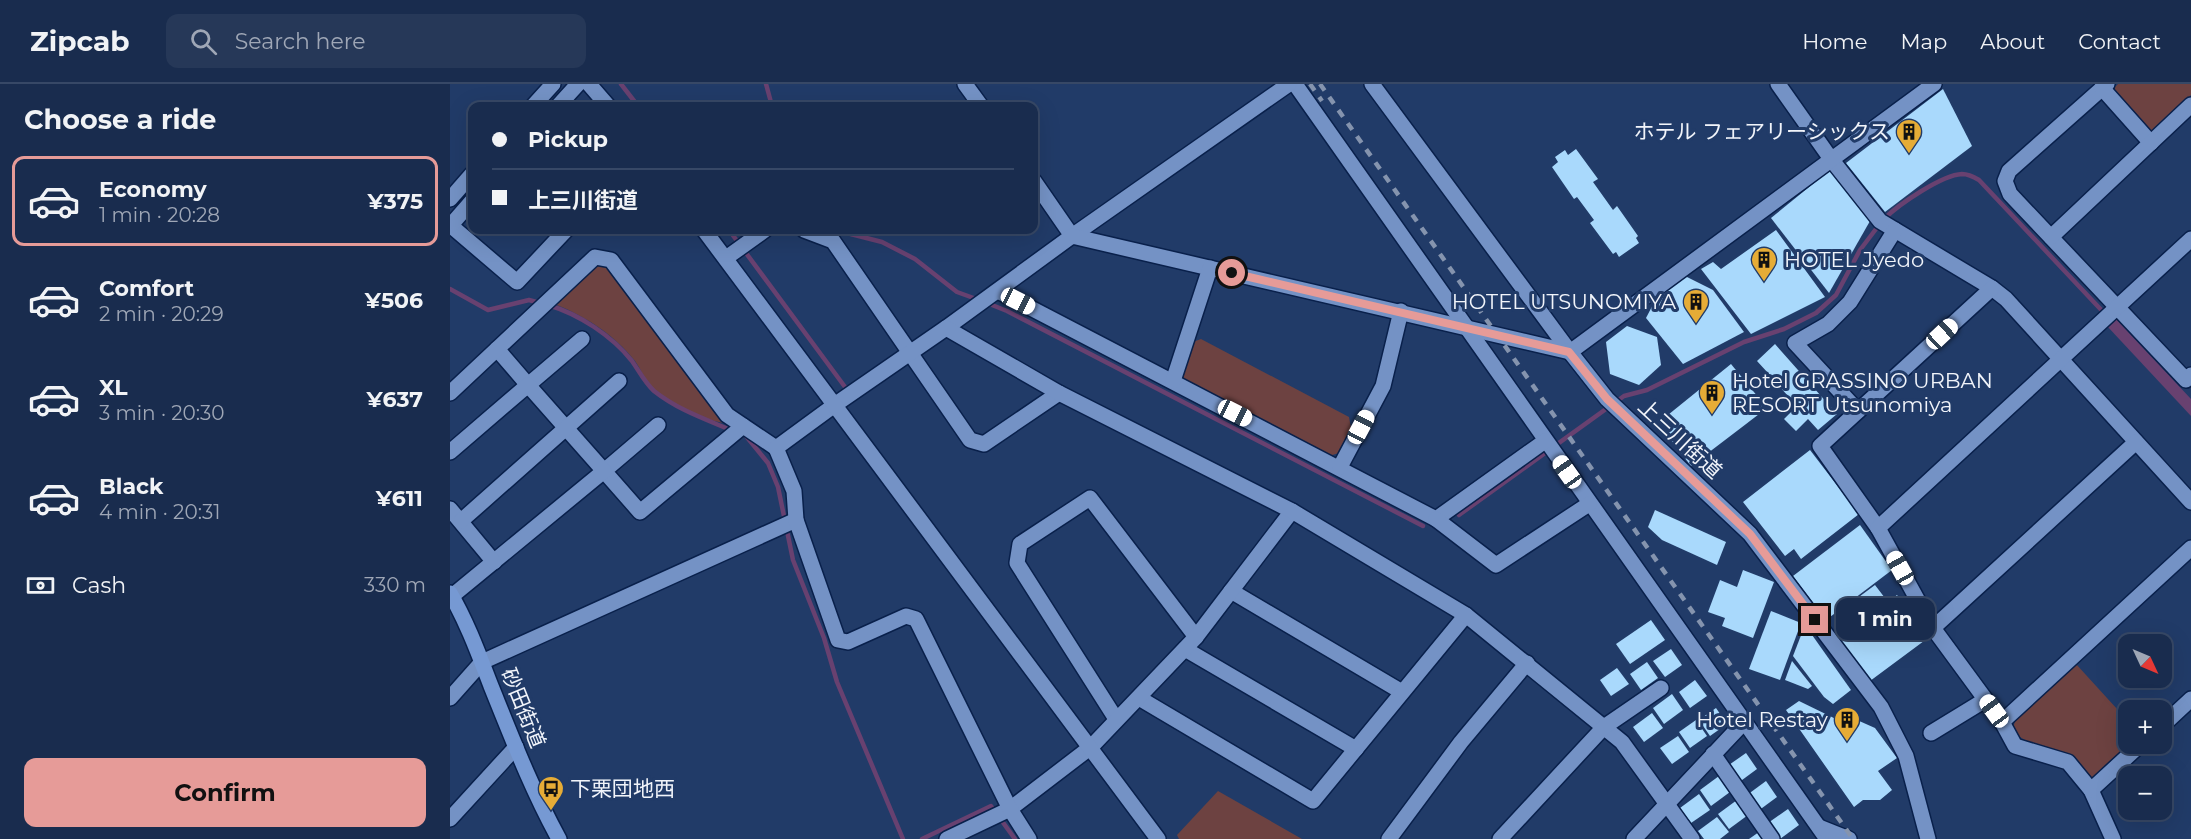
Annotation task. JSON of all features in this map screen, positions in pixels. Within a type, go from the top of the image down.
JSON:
[{"type":"main road","name":"砂田街道","points":[[451,595],[482,662],[546,815],[559,839]]},
{"type":"street","points":[[537,102],[553,84]]},
{"type":"street","points":[[562,102],[578,84]]},
{"type":"street","points":[[589,84],[605,102]]},
{"type":"street","points":[[965,84],[978,102]]},
{"type":"street","points":[[776,448],[1289,84]]},
{"type":"street","points":[[1295,84],[1823,833],[1849,839]]},
{"type":"street","name":"上三川街道","points":[[1372,84],[1569,352],[1607,399],[1750,534],[1881,707],[1906,756],[1928,839]]},
{"type":"street","points":[[1778,84],[1831,159],[1880,221],[1992,288],[2006,299],[2191,502]]},
{"type":"street","points":[[1038,188],[1072,236],[1569,352],[1934,84]]},
{"type":"street","points":[[2151,143],[2105,86],[2009,171],[2005,181],[2010,194],[2186,380],[2191,375]]},
{"type":"street","points":[[2051,237],[2191,105]]},
{"type":"street","points":[[450,199],[468,179]]},
{"type":"street","points":[[468,205],[450,225],[517,282],[562,234]]},
{"type":"street","points":[[1858,411],[1795,343],[1828,324],[1850,302],[1895,230]]},
{"type":"street","points":[[707,234],[1158,839]]},
{"type":"street","points":[[726,258],[759,234]]},
{"type":"street","points":[[815,234],[833,241],[970,440],[984,444],[1059,393]]},
{"type":"street","points":[[1878,528],[2191,239]]},
{"type":"street","points":[[450,393],[595,257],[611,260],[726,414],[776,448],[794,491],[796,520],[838,640],[848,642],[906,615],[916,619],[1010,809],[1029,839]]},
{"type":"street","points":[[1173,381],[1210,268]]},
{"type":"street","points":[[1992,288],[1820,446],[1878,528],[1933,628],[2002,722],[2015,746],[2068,762],[2091,790],[2113,839]]},
{"type":"street","points":[[998,291],[1436,519],[1496,565],[1589,504]]},
{"type":"street","points":[[1340,467],[1383,386],[1401,311]]},
{"type":"street","points":[[946,328],[1059,393],[1292,511],[1466,615],[1622,742],[1692,839]]},
{"type":"street","points":[[450,452],[582,339]]},
{"type":"street","points":[[496,349],[640,512],[743,426]]},
{"type":"street","points":[[461,521],[619,381]]},
{"type":"street","points":[[451,595],[658,425]]},
{"type":"street","points":[[1436,519],[1545,441]]},
{"type":"street","points":[[1933,628],[2136,442]]},
{"type":"street","points":[[1116,719],[1017,563],[1020,544],[1090,498],[1196,637]]},
{"type":"street","points":[[450,509],[494,562]]},
{"type":"street","points":[[947,839],[1010,809],[1091,747],[1196,637],[1292,511]]},
{"type":"street","points":[[450,698],[482,662],[796,520]]},
{"type":"street","points":[[2002,722],[2191,548]]},
{"type":"street","points":[[1231,591],[1402,692]]},
{"type":"street","points":[[1139,698],[1313,801],[1466,615]]},
{"type":"street","points":[[1185,649],[1356,748]]},
{"type":"street","points":[[1389,839],[1461,742],[1527,663]]},
{"type":"street","points":[[1500,839],[1604,727],[1661,688]]},
{"type":"street","points":[[2172,717],[2191,699]]},
{"type":"street","points":[[1931,733],[1985,700]]},
{"type":"street","points":[[1634,839],[1744,722]]},
{"type":"street","points":[[450,819],[516,747]]},
{"type":"street","points":[[1713,754],[1772,839]]},
{"type":"street","points":[[2091,790],[2130,754]]},
{"type":"shaded area","points":[[2118,84],[2191,84],[2191,95],[2153,130],[2144,130],[2115,96],[2115,87]]},
{"type":"shaded area","points":[[595,265],[606,267],[723,423],[676,406],[652,388],[635,361],[618,342],[585,319],[551,303]]},
{"type":"shaded area","points":[[2115,318],[2191,399],[2191,416],[2107,326]]},
{"type":"shaded area","points":[[1201,339],[1349,417],[1351,428],[1339,453],[1329,456],[1184,381],[1182,372],[1190,343]]},
{"type":"shaded area","points":[[2076,664],[2118,710],[2118,754],[2122,754],[2090,781],[2020,737],[2013,728],[2016,718]]},
{"type":"shaded area","points":[[1218,791],[1302,839],[1179,839],[1177,835]]},
{"type":"building","name":"ホテル フェアリーシックス","points":[[1943,89],[1972,146],[1885,212],[1846,163]]},
{"type":"building","points":[[1576,149],[1598,179],[1593,182],[1613,210],[1617,206],[1638,236],[1636,238],[1639,243],[1619,257],[1616,252],[1613,254],[1590,223],[1594,220],[1577,197],[1574,199],[1552,167],[1558,162],[1555,157],[1565,150],[1568,155]]},
{"type":"building","points":[[1830,170],[1870,221],[1829,293],[1771,218]]},
{"type":"building","name":"HOTEL Jyedo","points":[[1776,230],[1825,297],[1751,334],[1701,269],[1713,262],[1721,269]]},
{"type":"building","name":"HOTEL UTSUNOMIYA","points":[[1685,276],[1713,290],[1744,332],[1683,364],[1646,318],[1658,295]]},
{"type":"building","points":[[1627,326],[1657,337],[1661,365],[1639,385],[1610,374],[1606,342]]},
{"type":"building","points":[[1775,344],[1837,414],[1818,430],[1808,419],[1796,431],[1784,419],[1797,406],[1779,386],[1774,390],[1763,379],[1768,373],[1757,361]]},
{"type":"building","name":"Hotel GRASSINO URBAN RESORT Utsunomiya","points":[[1731,364],[1767,408],[1691,466],[1658,423]]},
{"type":"building","points":[[1810,450],[1859,514],[1801,559],[1794,549],[1785,556],[1743,502]]},
{"type":"building","points":[[1655,510],[1726,542],[1717,565],[1662,540],[1648,527]]},
{"type":"building","points":[[1860,525],[1892,570],[1826,620],[1793,576]]},
{"type":"building","points":[[1743,570],[1774,582],[1753,638],[1722,626],[1725,618],[1708,612],[1720,580],[1737,587]]},
{"type":"building","points":[[1875,585],[1888,602],[1897,595],[1928,638],[1870,681],[1838,637],[1847,629],[1836,614]]},
{"type":"building","points":[[1771,611],[1801,623],[1780,680],[1749,669]]},
{"type":"building","points":[[1651,620],[1665,640],[1630,664],[1616,644]]},
{"type":"building","points":[[1805,625],[1851,690],[1833,704],[1824,697],[1793,656]]},
{"type":"building","points":[[1671,649],[1682,665],[1665,677],[1653,661]]},
{"type":"building","points":[[1792,661],[1812,686],[1808,689],[1785,680]]},
{"type":"building","points":[[1647,662],[1658,678],[1641,690],[1630,674]]},
{"type":"building","points":[[1617,668],[1629,684],[1611,696],[1600,680]]},
{"type":"building","points":[[1695,680],[1707,696],[1690,708],[1679,692]]},
{"type":"building","points":[[1672,694],[1683,710],[1664,724],[1653,708]]},
{"type":"building","name":"Hotel Restay","points":[[1799,701],[1840,721],[1846,727],[1857,720],[1875,728],[1897,758],[1878,771],[1892,790],[1880,800],[1863,800],[1854,807],[1786,710]]},
{"type":"building","points":[[1716,708],[1727,724],[1710,736],[1699,720]]},
{"type":"building","points":[[1652,713],[1663,728],[1644,742],[1633,727]]},
{"type":"building","points":[[1696,720],[1707,736],[1690,748],[1679,732]]},
{"type":"building","points":[[1678,736],[1689,752],[1672,764],[1660,748]]},
{"type":"building","points":[[1746,753],[1757,769],[1738,783],[1726,767]]},
{"type":"building","points":[[1719,776],[1730,792],[1711,806],[1700,790]]},
{"type":"building","points":[[1766,781],[1777,797],[1758,811],[1747,795]]},
{"type":"building","points":[[1699,794],[1710,810],[1691,823],[1680,808]]},
{"type":"building","points":[[1737,800],[1748,815],[1729,829],[1718,814]]},
{"type":"building","points":[[1788,809],[1799,825],[1780,839],[1768,823]]},
{"type":"building","points":[[1717,817],[1729,832],[1720,839],[1704,839],[1698,831]]},
{"type":"building","points":[[1759,832],[1764,839],[1749,839]]},
{"type":"waterway","points":[[621,84],[635,102]]},
{"type":"waterway","points":[[766,84],[771,102]]},
{"type":"waterway","points":[[1884,219],[1910,198],[1943,179],[1962,174],[1973,177],[1979,180],[2106,315]]},
{"type":"waterway","points":[[1459,515],[1624,396],[1647,390],[1744,342],[1784,329],[1816,313],[1836,295],[1860,250],[1879,225]]},
{"type":"waterway","points":[[732,234],[848,391]]},
{"type":"waterway","points":[[851,234],[882,242],[915,259],[957,292],[979,300]]},
{"type":"waterway","points":[[450,289],[488,310],[529,300],[540,303]]},
{"type":"waterway","points":[[987,303],[1007,311],[1423,526]]},
{"type":"waterway","points":[[548,305],[583,320],[615,343],[632,361],[654,391],[663,398],[692,414],[733,431]]},
{"type":"waterway","points":[[746,436],[768,463],[778,487],[793,560],[824,638],[837,682],[903,839]]},
{"type":"waterway","points":[[922,839],[991,806],[1015,839]]},
{"type":"railway","points":[[1310,84],[1322,101]]},
{"type":"railway","points":[[1320,84],[1853,839]]},
{"type":"place","name":"ホテル フェアリーシックス","points":[[1909,155]]},
{"type":"place","name":"HOTEL Jyedo","points":[[1764,283]]},
{"type":"place","name":"HOTEL UTSUNOMIYA","points":[[1696,325]]},
{"type":"place","name":"Hotel GRASSINO URBAN RESORT Utsunomiya","points":[[1712,416]]},
{"type":"place","name":"Hotel Restay","points":[[1847,743]]},
{"type":"place","name":"下栗団地西","points":[[551,812]]},
{"type":"route","points":[[1232,273],[1569,352],[1607,399],[1750,534],[1815,620]]}]
